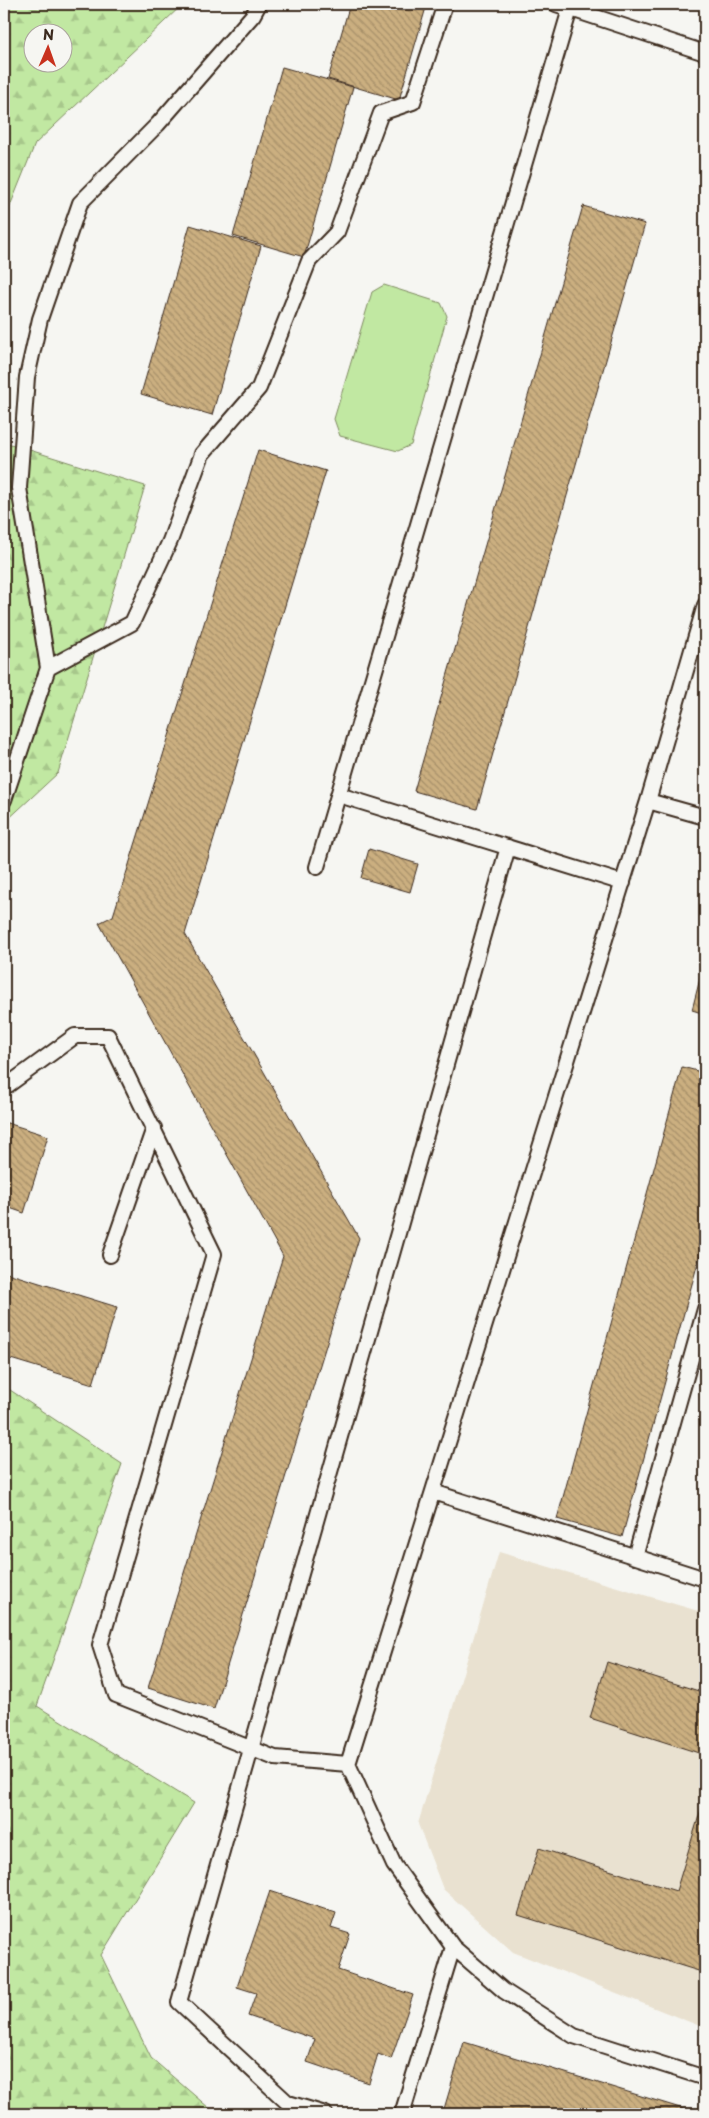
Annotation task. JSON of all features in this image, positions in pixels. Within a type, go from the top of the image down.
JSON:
[{"type":"lane","points":[[4,800],[48,668],[19,488],[27,377],[40,319],[80,203],[158,124],[253,15],[259,4]]},
{"type":"lane","points":[[48,668],[132,623],[170,541],[202,454],[259,388],[309,260],[338,232],[381,113],[413,102],[445,4]]},
{"type":"lane","points":[[556,4],[705,53]]},
{"type":"lane","points":[[317,867],[570,9]]},
{"type":"lane","points":[[705,605],[623,883],[348,1764],[394,1865],[453,1947],[504,1991],[574,2036],[705,2078]]},
{"type":"lane","points":[[339,795],[623,883]]},
{"type":"lane","points":[[648,801],[705,817]]},
{"type":"lane","points":[[325,2114],[288,2103],[179,2002],[508,847]]},
{"type":"lane","points":[[4,1084],[8,1085],[75,1036],[108,1036],[214,1254],[100,1645],[116,1695],[275,1758],[348,1764]]},
{"type":"lane","points":[[110,1255],[154,1128]]},
{"type":"lane","points":[[635,1557],[705,1308]]},
{"type":"lane","points":[[433,1492],[635,1557],[705,1576]]},
{"type":"lane","points":[[402,2114],[453,1947]]},
{"type":"shaded area","points":[[499,1552],[705,1613],[705,2028],[513,1952],[443,1889],[418,1824]]},
{"type":"green space","points":[[4,4],[183,4],[35,144],[4,221]]},
{"type":"green space","points":[[384,285],[441,303],[447,316],[411,445],[398,451],[340,436],[334,419],[372,292]]},
{"type":"green space","points":[[4,442],[145,486],[58,773],[4,823]]},
{"type":"green space","points":[[4,1386],[122,1464],[37,1706],[194,1803],[101,1955],[151,2058],[216,2114],[4,2114]]},
{"type":"building","points":[[350,4],[427,4],[399,100],[328,79]]},
{"type":"building","points":[[282,67],[353,87],[304,257],[233,236]]},
{"type":"building","points":[[583,206],[645,224],[477,809],[414,791]]},
{"type":"building","points":[[190,225],[261,246],[212,415],[141,394]]},
{"type":"building","points":[[258,450],[326,471],[185,934],[359,1238],[214,1709],[148,1688],[283,1256],[99,923],[113,916]]},
{"type":"building","points":[[369,849],[418,864],[410,892],[361,878]]},
{"type":"building","points":[[705,959],[705,1014],[692,1010]]},
{"type":"building","points":[[682,1067],[705,1073],[705,1237],[622,1537],[557,1519]]},
{"type":"building","points":[[4,1122],[48,1136],[24,1213],[4,1206]]},
{"type":"building","points":[[4,1272],[117,1307],[93,1384],[4,1357]]},
{"type":"building","points":[[607,1662],[705,1693],[705,1755],[590,1718]]},
{"type":"building","points":[[705,1796],[705,1973],[518,1915],[539,1848],[676,1891]]},
{"type":"building","points":[[270,1891],[336,1913],[331,1928],[350,1934],[338,1970],[413,1995],[391,2059],[378,2054],[369,2083],[307,2062],[315,2039],[248,2016],[256,1993],[237,1987]]},
{"type":"building","points":[[464,2042],[700,2114],[462,2114],[444,2109]]}]
